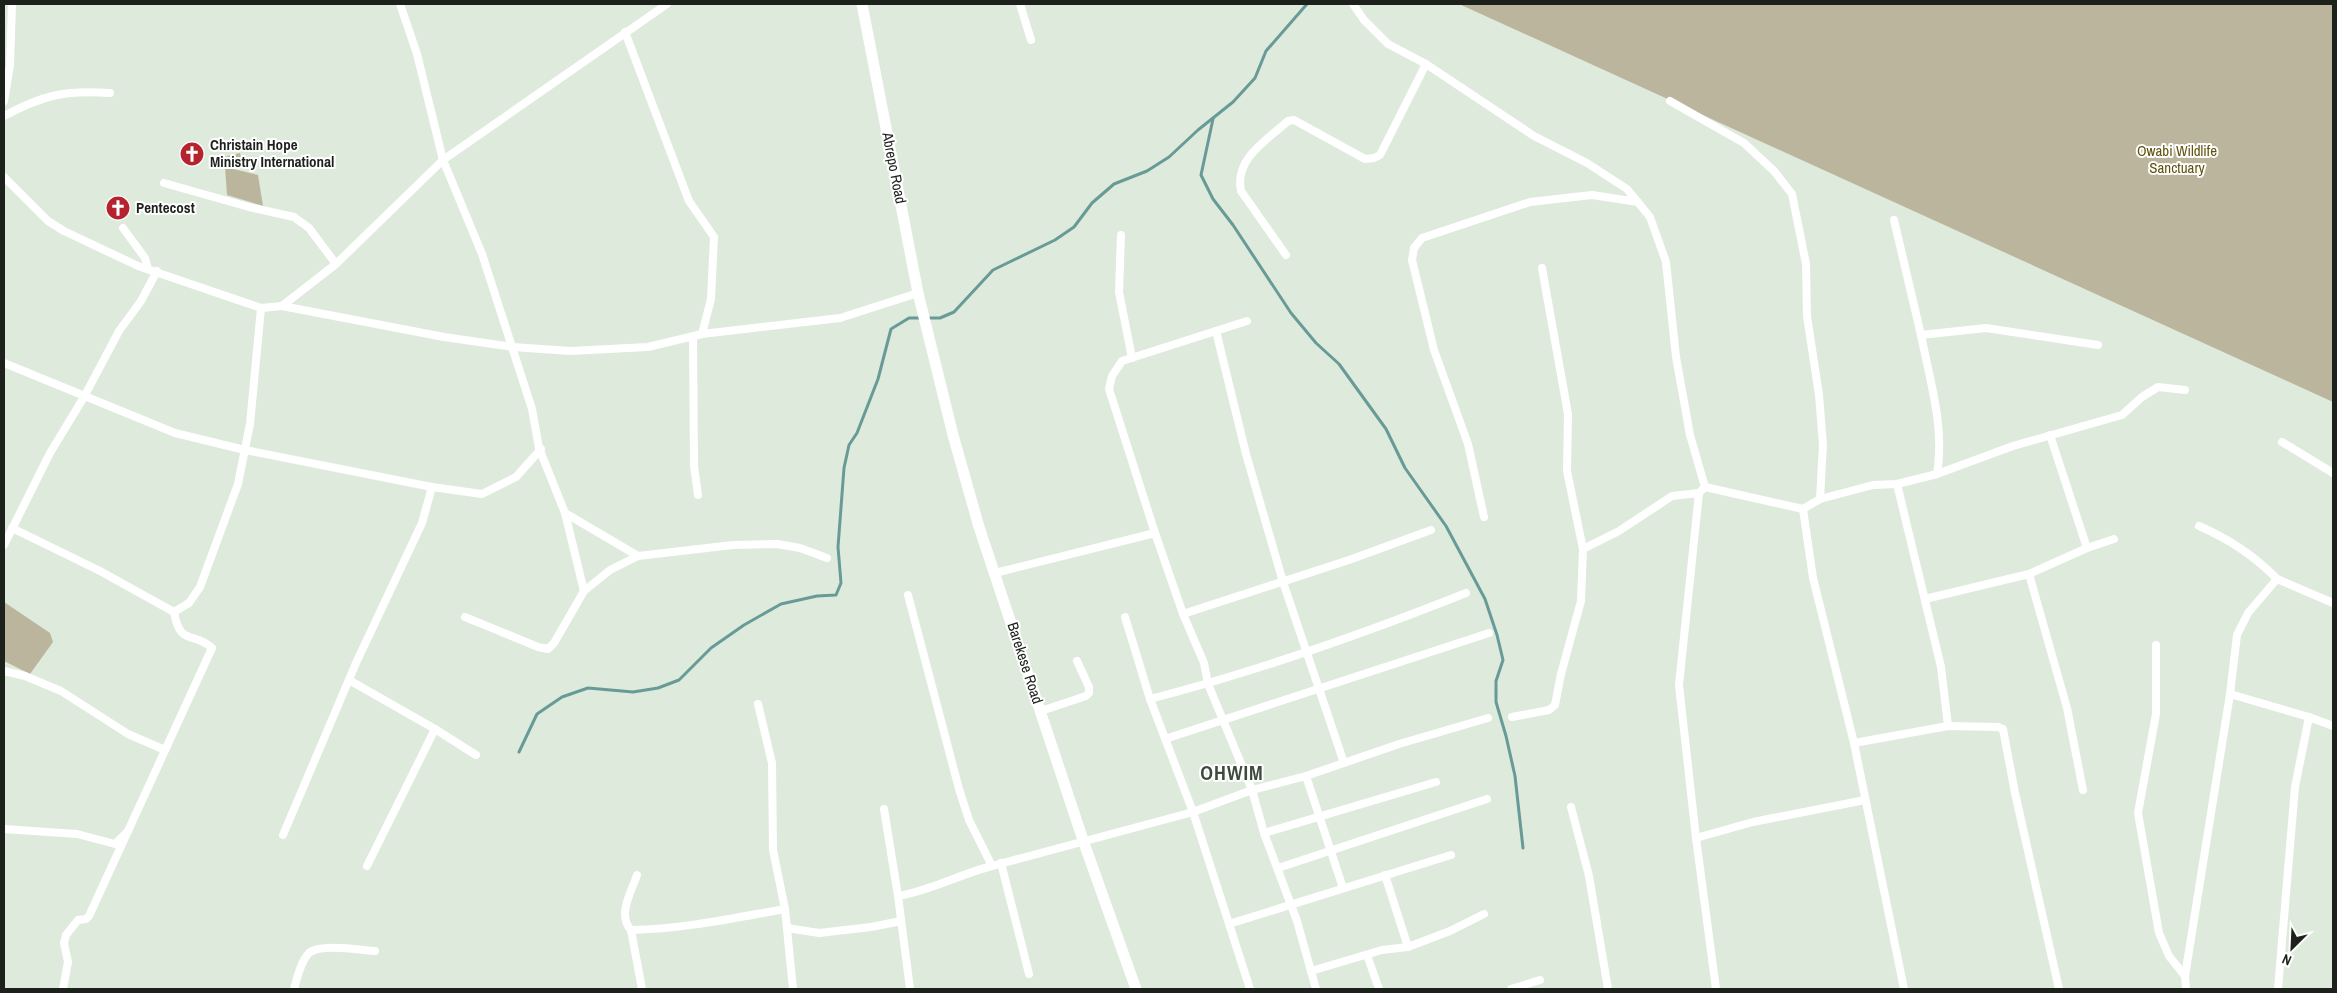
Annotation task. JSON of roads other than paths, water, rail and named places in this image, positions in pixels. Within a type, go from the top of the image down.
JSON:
[{"type":"main road","name":"Abrepo Road","points":[[862,4],[918,293],[929,332]]},
{"type":"main road","name":"Barekese Road","points":[[929,332],[953,435],[994,573],[1084,843],[1136,989]]},
{"type":"street","points":[[4,101],[10,64],[7,17],[12,4]]},
{"type":"street","points":[[400,4],[417,54],[443,160],[482,254],[513,347],[532,409],[539,448],[565,513],[584,591]]},
{"type":"street","points":[[282,306],[336,264],[443,160],[667,4]]},
{"type":"street","points":[[1020,4],[1030,40]]},
{"type":"street","points":[[1353,4],[1364,20],[1388,44],[1426,64],[1534,136],[1587,163],[1628,189],[1650,217],[1666,262],[1676,357],[1688,426],[1705,487]]},
{"type":"street","points":[[625,32],[689,201],[714,237],[711,299],[702,334]]},
{"type":"street","points":[[1286,255],[1241,191],[1240,172],[1245,160],[1288,122],[1294,120],[1364,160],[1380,155],[1426,64]]},
{"type":"street","points":[[4,116],[46,96],[75,91],[110,93]]},
{"type":"street","points":[[1670,101],[1744,143],[1774,171],[1792,194],[1806,264],[1808,316],[1819,394],[1823,445],[1820,499]]},
{"type":"street","points":[[4,177],[48,221],[64,231],[148,269],[261,308],[282,306],[444,337],[513,347],[570,351],[648,347],[702,334],[840,318],[918,293]]},
{"type":"street","points":[[164,183],[249,207],[294,217],[309,228],[336,264]]},
{"type":"street","points":[[1484,517],[1468,444],[1434,350],[1412,260],[1414,248],[1422,238],[1530,202],[1592,195],[1638,202]]},
{"type":"street","points":[[1894,220],[1921,335],[1939,426],[1940,456],[1937,474]]},
{"type":"street","points":[[123,228],[145,258],[148,269]]},
{"type":"street","points":[[1121,235],[1119,292],[1132,358]]},
{"type":"street","points":[[1512,717],[1549,710],[1555,705],[1561,674],[1582,601],[1583,549],[1567,471],[1568,414],[1542,268]]},
{"type":"street","points":[[4,545],[50,454],[84,397],[119,331],[141,301],[157,271]]},
{"type":"street","points":[[174,612],[189,603],[200,587],[238,484],[252,400],[261,308]]},
{"type":"street","points":[[1247,321],[1122,361],[1112,376],[1109,389],[1155,534],[1183,614],[1204,662],[1208,684],[1252,790],[1264,833],[1291,904],[1316,989]]},
{"type":"street","points":[[1921,335],[1986,328],[2098,345]]},
{"type":"street","points":[[1216,331],[1246,454],[1284,582],[1344,763]]},
{"type":"street","points":[[693,337],[694,466],[698,495]]},
{"type":"street","points":[[4,363],[175,433],[245,450],[432,487],[482,494],[516,477],[541,449]]},
{"type":"street","points":[[1705,487],[1803,509],[1820,499],[1874,485],[1897,484],[1937,474],[1976,458],[2122,415],[2142,397],[2158,387],[2185,390]]},
{"type":"street","points":[[2050,435],[2087,548]]},
{"type":"street","points":[[2282,442],[2333,473]]},
{"type":"street","points":[[1897,484],[1941,667],[1948,726]]},
{"type":"street","points":[[283,835],[349,680],[422,522],[432,487]]},
{"type":"street","points":[[1583,549],[1619,532],[1672,496],[1699,493],[1705,487]]},
{"type":"street","points":[[1699,493],[1679,685],[1696,838],[1716,989]]},
{"type":"street","points":[[1803,509],[1813,578],[1854,743],[1904,989]]},
{"type":"street","points":[[565,513],[638,556]]},
{"type":"street","points":[[2199,526],[2226,538],[2261,562],[2277,578],[2333,603]]},
{"type":"street","points":[[12,528],[100,571],[174,612],[177,626],[184,634],[212,648],[90,916],[86,919],[78,920],[66,935],[64,948],[68,962],[63,989]]},
{"type":"street","points":[[1183,614],[1284,582],[1431,530]]},
{"type":"street","points":[[994,573],[1155,534]]},
{"type":"street","points":[[1925,598],[2029,574],[2087,548],[2114,540]]},
{"type":"street","points":[[465,617],[548,649],[554,643],[584,591],[610,570],[638,556],[733,545],[777,544],[800,548],[827,558]]},
{"type":"street","points":[[2029,574],[2067,708],[2083,790]]},
{"type":"street","points":[[2186,989],[2185,976],[2230,694],[2237,635],[2248,613],[2277,578]]},
{"type":"street","points":[[1150,699],[1208,684],[1375,630],[1466,593]]},
{"type":"street","points":[[908,595],[959,789],[969,820],[992,866]]},
{"type":"street","points":[[1125,617],[1150,699],[1193,812],[1250,989]]},
{"type":"street","points":[[1166,739],[1223,722],[1489,633]]},
{"type":"street","points":[[2156,645],[2156,714],[2138,813],[2159,933],[2169,956],[2185,976]]},
{"type":"street","points":[[1041,711],[1086,696],[1089,693],[1089,687],[1077,661]]},
{"type":"street","points":[[4,671],[25,676],[61,691],[128,734],[166,750]]},
{"type":"street","points":[[349,680],[435,729],[476,755]]},
{"type":"street","points":[[2230,694],[2309,716],[2333,726]]},
{"type":"street","points":[[758,704],[772,763],[773,850],[785,909],[793,989]]},
{"type":"street","points":[[2278,989],[2295,787],[2309,716]]},
{"type":"street","points":[[898,896],[911,894],[970,871],[1084,843],[1193,812],[1252,790],[1306,776],[1488,718]]},
{"type":"street","points":[[1854,743],[1948,726],[1998,727],[2003,729],[2015,793],[2059,989]]},
{"type":"street","points":[[367,866],[435,729]]},
{"type":"street","points":[[1306,776],[1343,888]]},
{"type":"street","points":[[1264,833],[1436,782]]},
{"type":"street","points":[[1278,868],[1487,799]]},
{"type":"street","points":[[1696,838],[1753,822],[1865,800]]},
{"type":"street","points":[[884,808],[910,989]]},
{"type":"street","points":[[1571,808],[1588,876],[1608,989]]},
{"type":"street","points":[[4,829],[77,834],[115,844],[132,826]]},
{"type":"street","points":[[1228,924],[1451,855]]},
{"type":"street","points":[[1001,863],[1029,974]]},
{"type":"street","points":[[1384,875],[1408,947]]},
{"type":"street","points":[[637,876],[624,915],[625,924],[631,930],[642,989]]},
{"type":"street","points":[[631,930],[665,929],[785,909]]},
{"type":"street","points":[[1311,971],[1382,950],[1408,947],[1450,931],[1484,914]]},
{"type":"street","points":[[787,928],[820,933],[871,928],[901,921]]},
{"type":"street","points":[[294,989],[308,954],[315,950],[345,948],[375,951]]},
{"type":"street","points":[[1367,955],[1379,989]]},
{"type":"street","points":[[1511,989],[1520,988],[1540,980]]},
{"type":"waterway","points":[[928,318],[940,318],[954,312],[993,270],[1055,240],[1074,227],[1092,203],[1114,184],[1147,171],[1169,157],[1198,130],[1233,102],[1255,78],[1266,51],[1307,4]]},
{"type":"waterway","points":[[1213,119],[1201,175],[1213,199],[1233,225],[1291,313],[1316,343],[1339,364],[1386,429],[1405,468],[1446,526],[1485,599],[1503,660],[1496,681],[1496,702],[1515,776],[1523,848]]},
{"type":"waterway","points":[[519,752],[537,714],[562,697],[588,688],[633,692],[658,688],[679,680],[711,648],[744,625],[781,604],[817,596],[836,595],[841,583],[838,547],[844,468],[849,445],[857,433],[878,379],[891,329],[909,318],[922,318]]},
{"type":"place","name":"Christain Hope Ministry International","points":[[192,154]]},
{"type":"place","name":"Pentecost","points":[[118,208]]},
{"type":"district","name":"OHWIM","points":[[1232,773]]},
{"type":"park label","name":"Owabi Wildlife Sanctuary","points":[[2177,160]]}]
